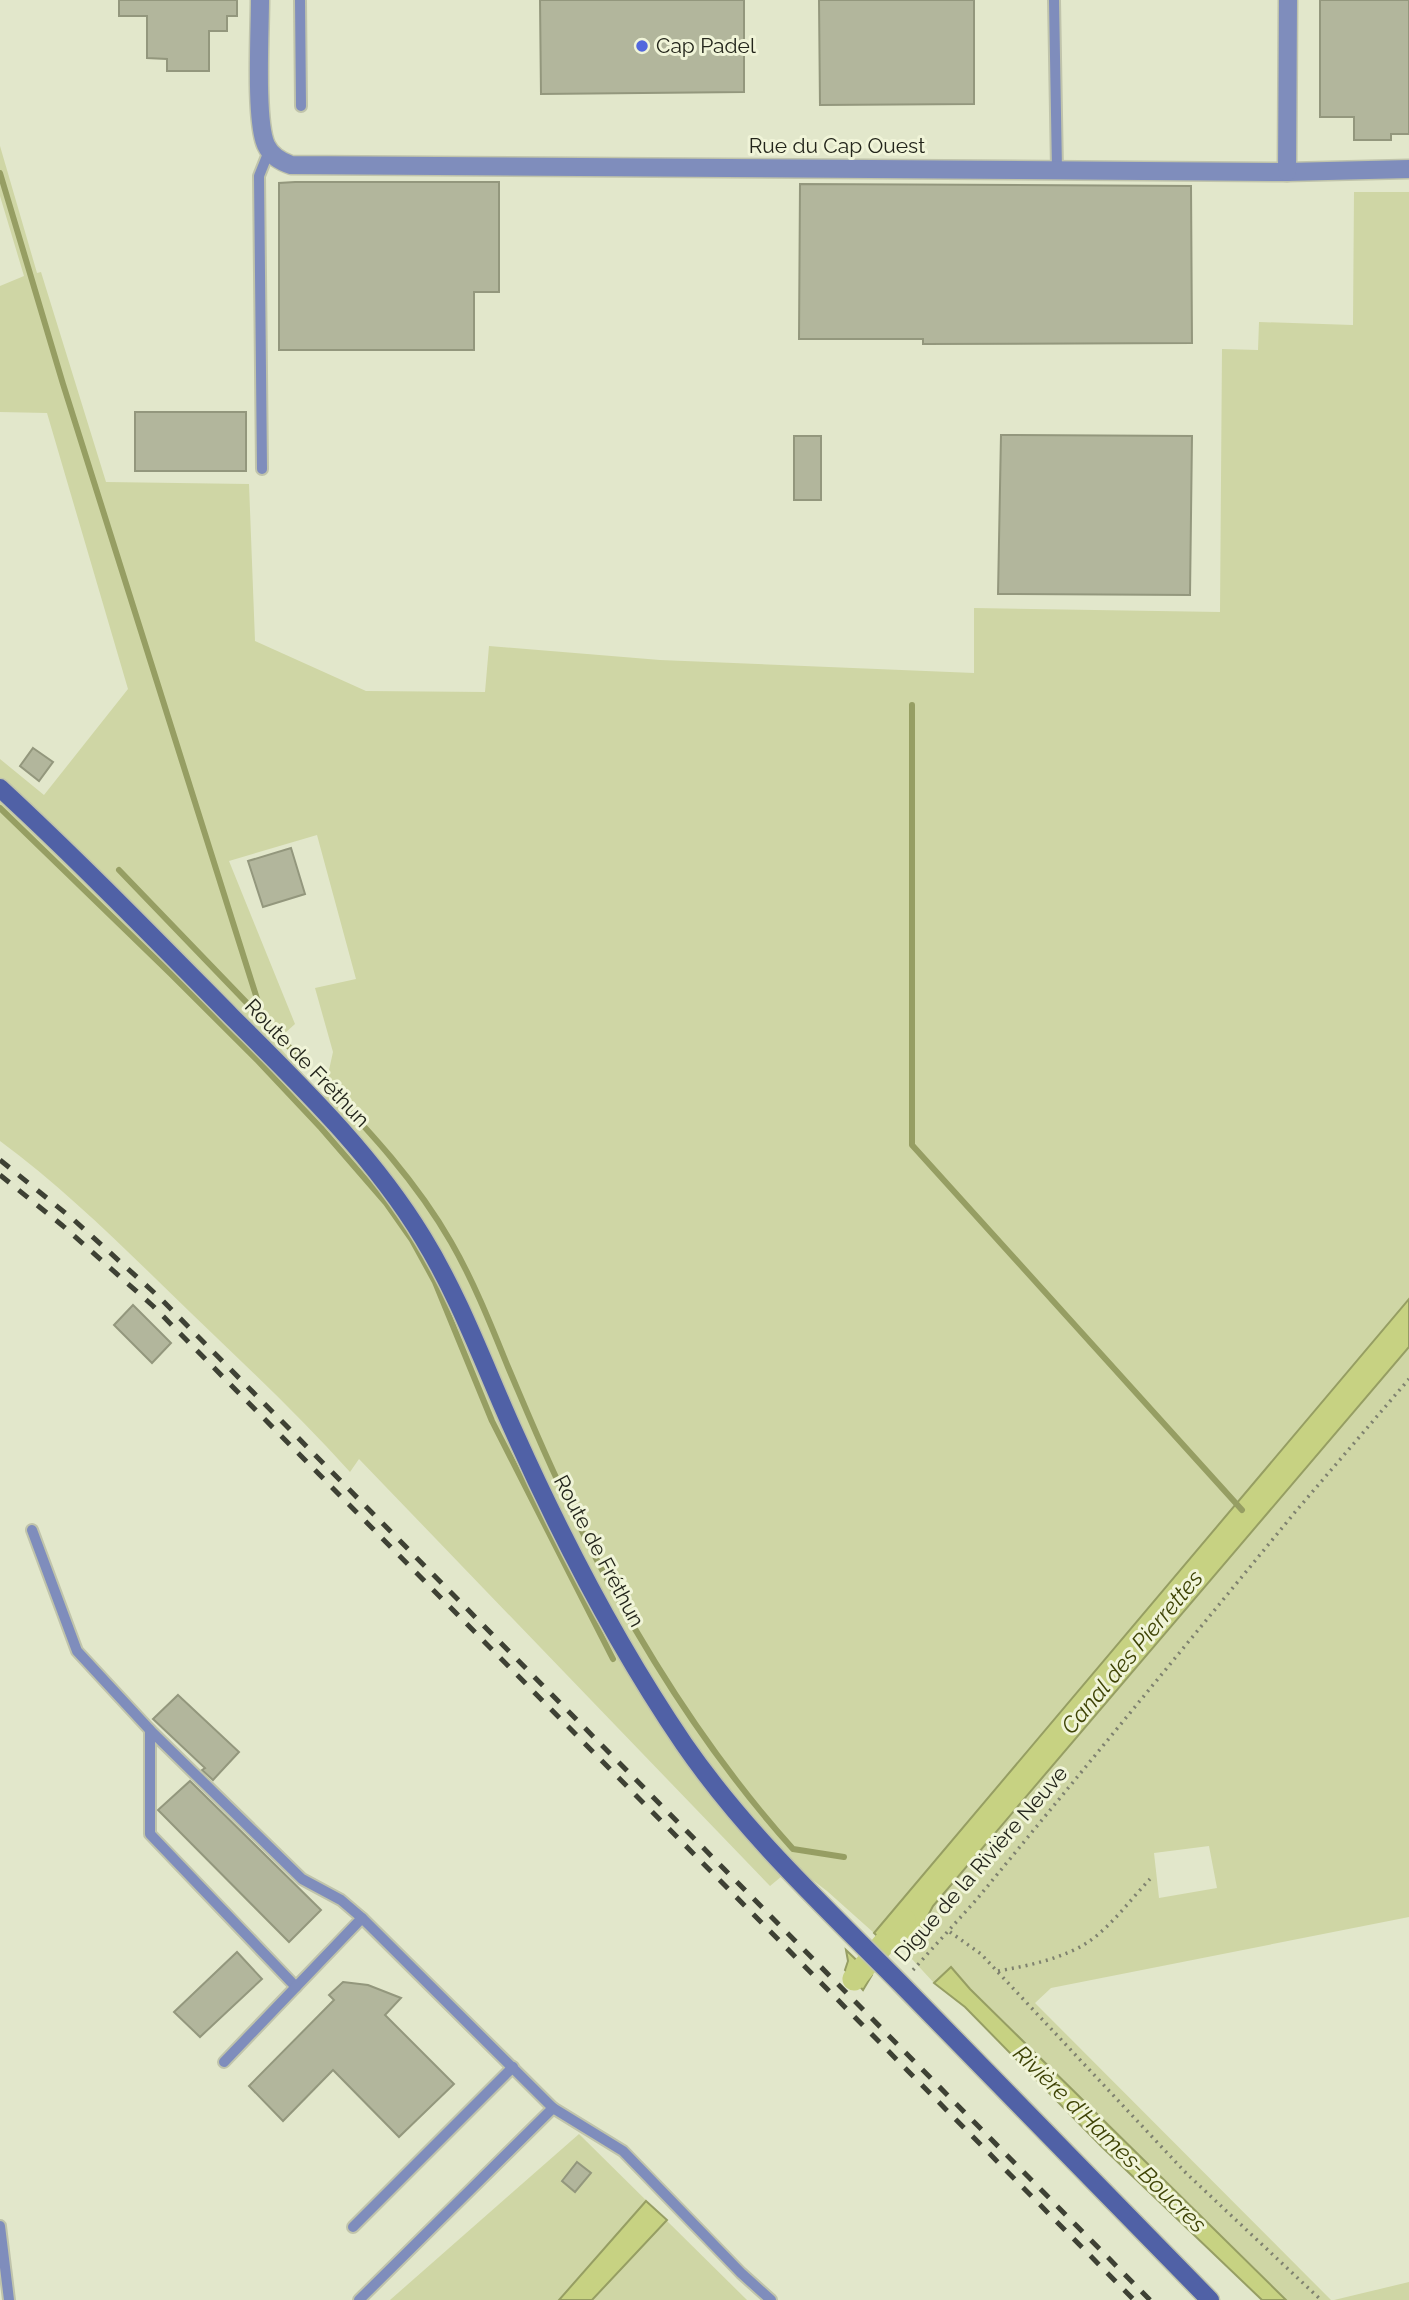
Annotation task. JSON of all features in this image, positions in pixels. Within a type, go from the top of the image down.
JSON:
[{"type":"street","points":[[260,0],[261,125],[269,150]]},
{"type":"street","points":[[1287,172],[1288,0]]},
{"type":"street","name":"Rue du Cap Ouest","points":[[269,150],[283,162],[299,165],[1287,172],[1409,169]]},
{"type":"street","name":"Route de Fréthun","points":[[0,788],[297,1082],[398,1199],[450,1286],[547,1503],[637,1671],[686,1747],[739,1817],[791,1875],[1210,2300]]},
{"type":"lane","points":[[300,0],[301,106]]},
{"type":"lane","points":[[1054,0],[1057,170]]},
{"type":"lane","points":[[262,469],[259,176],[269,150]]},
{"type":"lane","points":[[32,1530],[77,1651],[150,1730],[302,1879],[341,1900],[362,1918],[553,2108],[623,2151],[741,2273],[771,2300]]},
{"type":"lane","points":[[150,1730],[150,1834],[296,1987]]},
{"type":"lane","points":[[224,2062],[362,1918]]},
{"type":"lane","points":[[353,2227],[513,2067]]},
{"type":"lane","points":[[359,2300],[553,2108]]},
{"type":"lane","points":[[0,2226],[9,2300]]},
{"type":"path","name":"Digue de la Rivière Neuve","points":[[900,1983],[950,1931],[1287,1521],[1409,1380]]},
{"type":"path","points":[[998,1971],[1038,1964],[1080,1947],[1104,1928],[1150,1879]]},
{"type":"path","points":[[950,1931],[981,1954],[1186,2173],[1321,2300]]},
{"type":"shaded area","points":[[0,146],[37,273],[41,272],[106,482],[249,484],[255,641],[366,691],[485,692],[489,646],[660,660],[974,673],[974,608],[1220,612],[1222,349],[1258,350],[1259,322],[1353,325],[1354,192],[1409,192],[1409,1299],[874,1933],[794,1866],[770,1886],[359,1459],[350,1472],[272,1391],[122,1246],[50,1181],[0,1141],[0,759],[44,795],[128,689],[47,413],[0,412],[0,286],[24,276],[0,196]],"holes":[[[317,835],[356,979],[315,988],[333,1052],[323,1097],[275,1042],[295,1024],[229,861]]]},
{"type":"shaded area","points":[[1409,1347],[1409,1917],[1051,1988],[1035,2003],[1331,2300],[1286,2300],[970,1989],[951,1967],[934,1983],[900,1946],[914,1942],[933,1906]],"holes":[[[1209,1846],[1217,1888],[1159,1898],[1154,1853]]]},
{"type":"shaded area","points":[[579,2134],[747,2300],[390,2300]]},
{"type":"shaded area","points":[[1409,2282],[1409,2300],[1334,2300]]},
{"type":"water","points":[[1409,1299],[1409,1347],[933,1906],[914,1942],[893,1951],[874,1933]]},
{"type":"water","points":[[846,1950],[872,1975],[863,1990],[845,1970],[848,1961]]},
{"type":"water","name":"Rivière d'Hames-Boucres","points":[[951,1967],[970,1989],[1286,2300],[1262,2300],[1102,2147],[965,2007],[934,1983]]},
{"type":"water","points":[[646,2201],[667,2220],[592,2300],[559,2300]]},
{"type":"building","points":[[119,0],[237,0],[237,16],[227,16],[227,31],[209,31],[209,71],[167,71],[167,59],[147,58],[147,16],[119,16]]},
{"type":"building","name":"Cap Padel","points":[[540,0],[744,0],[744,92],[541,94]]},
{"type":"building","points":[[819,0],[974,0],[974,104],[820,105]]},
{"type":"building","points":[[1320,0],[1409,0],[1409,134],[1391,134],[1391,140],[1354,140],[1354,117],[1320,117]]},
{"type":"building","points":[[499,182],[499,292],[474,292],[474,350],[279,350],[279,183]]},
{"type":"building","points":[[800,184],[1191,186],[1192,343],[923,344],[923,339],[799,339]]},
{"type":"building","points":[[135,412],[246,412],[246,471],[135,471]]},
{"type":"building","points":[[1001,435],[1192,436],[1190,595],[998,594]]},
{"type":"building","points":[[794,436],[821,436],[821,500],[794,500]]},
{"type":"building","points":[[33,748],[53,762],[39,781],[20,766]]},
{"type":"building","points":[[291,848],[305,894],[263,907],[248,861]]},
{"type":"building","points":[[133,1305],[171,1343],[152,1363],[114,1325]]},
{"type":"building","points":[[178,1695],[239,1752],[213,1780],[202,1770],[205,1768],[153,1719]]},
{"type":"building","points":[[190,1781],[321,1910],[289,1942],[158,1810]]},
{"type":"building","points":[[237,1952],[262,1979],[200,2037],[174,2012]]},
{"type":"building","points":[[343,1982],[368,1985],[401,1998],[385,2015],[454,2084],[399,2137],[333,2070],[283,2121],[249,2086],[334,2000],[329,1995]]},
{"type":"building","points":[[577,2162],[591,2173],[575,2192],[562,2181]]},
{"type":"waterway","points":[[0,173],[63,384],[264,1021]]},
{"type":"waterway","points":[[912,705],[912,1145],[1242,1510]]},
{"type":"waterway","points":[[0,808],[258,1061],[386,1203],[412,1240],[435,1282],[492,1421],[613,1659]]},
{"type":"waterway","points":[[119,870],[297,1055]]},
{"type":"waterway","points":[[322,1081],[375,1138],[423,1198],[451,1242],[482,1304],[570,1507],[626,1613],[676,1695],[731,1774],[793,1849],[844,1857]]},
{"type":"waterway","name":"Canal des Pierrettes","points":[[854,1979],[904,1920]]},
{"type":"railway","points":[[0,1160],[74,1220],[159,1297],[1150,2300]]},
{"type":"railway","points":[[0,1175],[63,1226],[153,1306],[1134,2300]]},
{"type":"place","name":"Cap Padel","points":[[642,46]]}]
